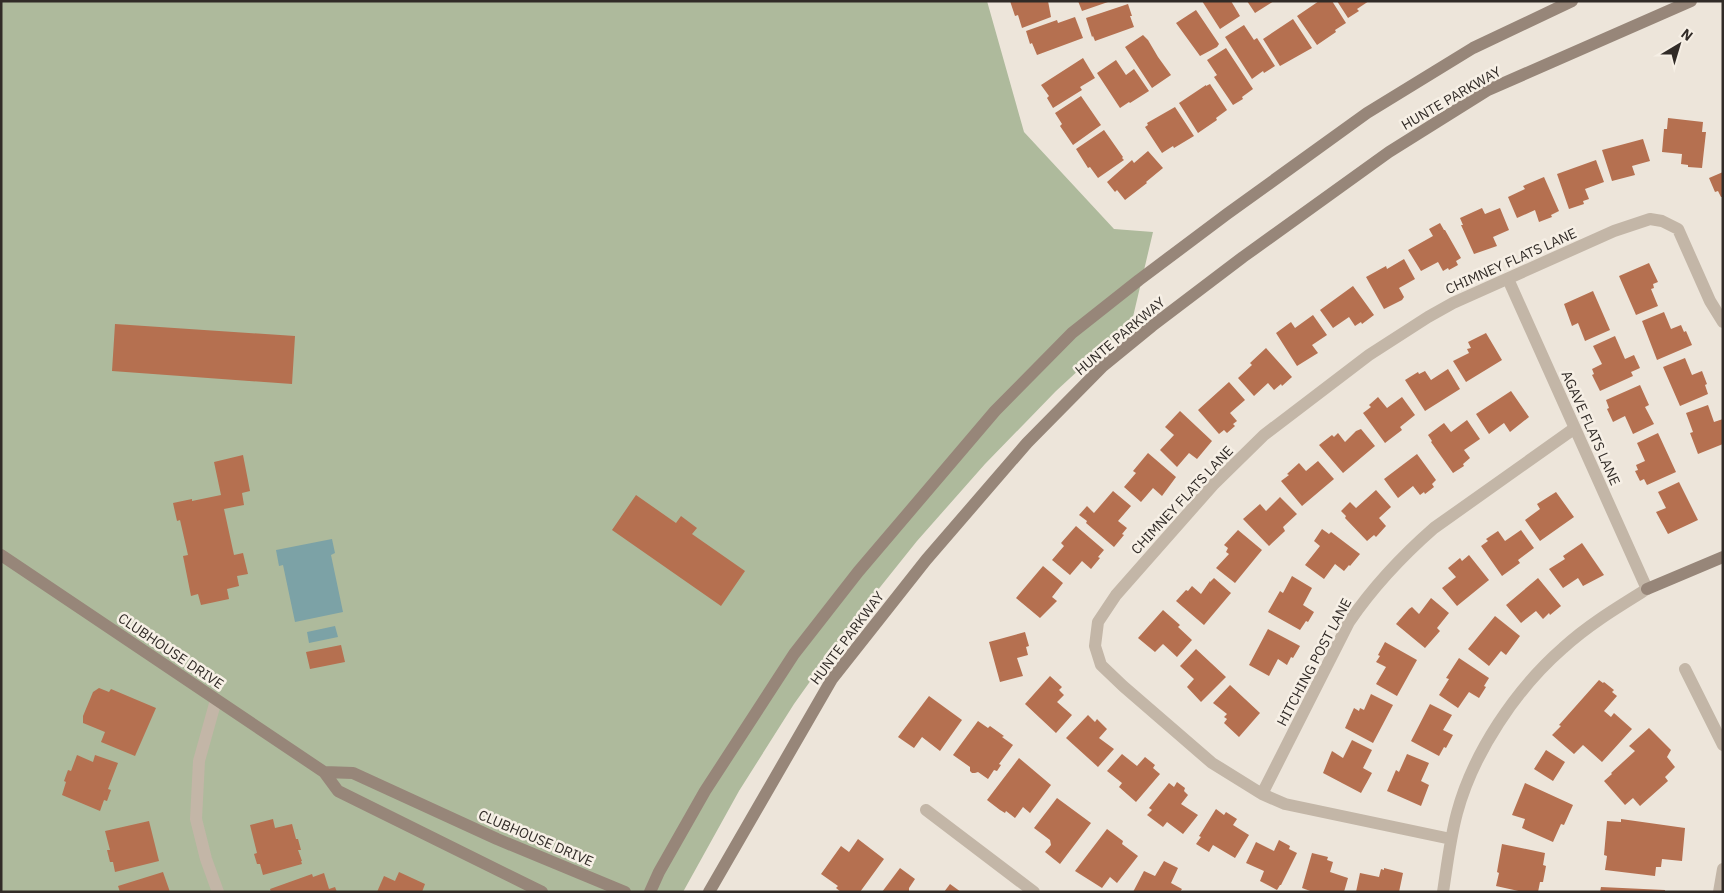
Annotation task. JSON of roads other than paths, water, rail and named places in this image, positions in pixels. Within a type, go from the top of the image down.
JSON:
[{"type":"main road","points":[[650,892],[659,872],[706,791],[794,654],[858,572],[995,411],[1072,334],[1139,280],[1227,214],[1367,113],[1473,48],[1572,1]]},
{"type":"main road","name":"HUNTE PARKWAY","points":[[709,892],[832,679],[908,582],[1027,443],[1103,366],[1243,257],[1389,152],[1488,90],[1691,1]]},
{"type":"main road","name":"CLUBHOUSE DRIVE","points":[[1,554],[324,772],[338,790],[542,892]]},
{"type":"main road","points":[[1647,589],[1723,557]]},
{"type":"main road","name":"CLUBHOUSE DRIVE","points":[[324,772],[353,773],[498,839],[625,892]]},
{"type":"street","name":"CHIMNEY FLATS LANE","points":[[1451,839],[1285,804],[1262,794],[1212,763],[1101,665],[1095,646],[1098,622],[1116,594],[1212,484],[1264,435],[1369,356],[1422,321],[1452,304],[1614,231],[1650,220],[1662,221],[1678,229],[1710,301],[1723,322]]},
{"type":"street","name":"AGAVE FLATS LANE","points":[[1508,279],[1647,589]]},
{"type":"street","name":"HITCHING POST LANE","points":[[1262,794],[1349,622],[1364,600],[1413,547],[1434,528],[1574,428]]},
{"type":"street","points":[[1443,892],[1451,839],[1465,788],[1485,746],[1502,717],[1528,682],[1562,648],[1599,619],[1647,589]]},
{"type":"street","points":[[1685,669],[1723,745]]},
{"type":"street","points":[[216,700],[198,760],[196,819],[206,859],[218,892]]},
{"type":"street","points":[[926,810],[1034,892]]},
{"type":"street","points":[[1719,892],[1723,869]]},
{"type":"water","points":[[332,539],[335,553],[331,555],[343,612],[295,622],[283,565],[279,566],[276,550]]},
{"type":"water","points":[[335,626],[338,637],[309,643],[307,632]]}]
